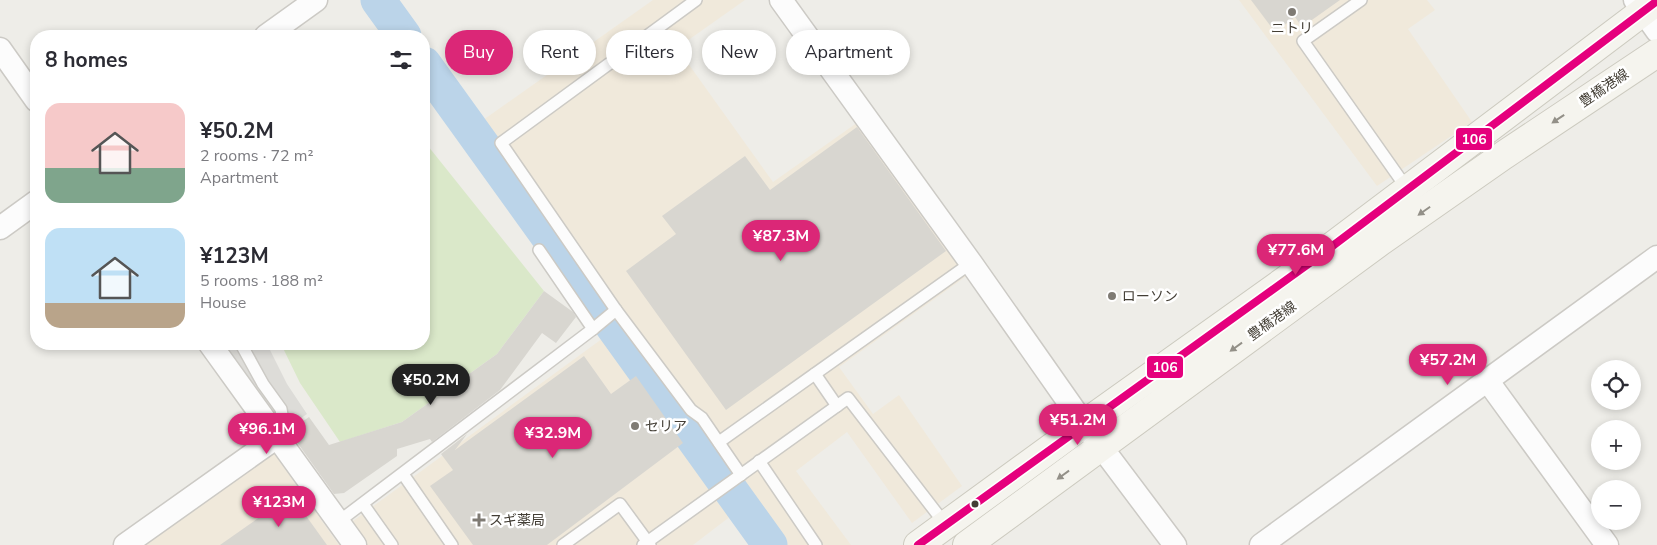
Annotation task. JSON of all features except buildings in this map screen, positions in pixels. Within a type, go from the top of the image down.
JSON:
[{"type":"main road","name":"豊橋港線","points":[[918,545],[1318,257],[1648,11]]},
{"type":"main road","name":"豊橋港線","points":[[967,545],[1381,241],[1512,149],[1657,53]]},
{"type":"street","points":[[274,30],[316,0]]},
{"type":"street","points":[[780,0],[971,263],[1084,424],[1175,545]]},
{"type":"street","points":[[0,49],[30,92]]},
{"type":"street","points":[[0,228],[30,206]]},
{"type":"street","points":[[1261,545],[1657,257]]},
{"type":"street","points":[[214,350],[355,545]]},
{"type":"street","points":[[1486,380],[1607,545]]},
{"type":"street","points":[[125,545],[276,435]]},
{"type":"lane","points":[[606,319],[501,143],[696,0]]},
{"type":"lane","points":[[1361,0],[1303,41],[1408,190]]},
{"type":"lane","points":[[540,250],[691,410],[702,418],[719,442],[737,478]]},
{"type":"lane","points":[[719,442],[971,263]]},
{"type":"lane","points":[[338,522],[606,319]]},
{"type":"lane","points":[[244,350],[280,409],[283,421],[276,435]]},
{"type":"lane","points":[[815,374],[837,406]]},
{"type":"lane","points":[[563,545],[620,504],[647,544],[720,489],[848,398],[946,524]]},
{"type":"lane","points":[[759,461],[816,545]]},
{"type":"lane","points":[[403,474],[452,545]]},
{"type":"lane","points":[[363,504],[392,545]]},
{"type":"shaded area","points":[[653,0],[745,0],[692,37],[692,30],[611,30]]},
{"type":"shaded area","points":[[1239,0],[1427,0],[1435,10],[1408,29],[1472,122],[1377,186]]},
{"type":"shaded area","points":[[606,33],[606,75],[692,75],[692,69],[773,182],[861,120],[968,275],[839,367],[873,414],[899,395],[962,486],[912,523],[847,432],[796,471],[851,545],[779,545],[740,493],[732,499],[740,509],[693,545],[363,545],[353,531],[353,521],[610,333],[715,480],[728,472],[476,125],[547,75],[596,75],[596,40]]},
{"type":"shaded area","points":[[224,350],[270,350],[287,384],[307,414],[282,431]]},
{"type":"shaded area","points":[[270,448],[339,545],[133,545]]},
{"type":"green space","points":[[430,148],[544,291],[497,354],[402,422],[340,442],[300,383],[284,350],[430,350]]},
{"type":"waterway","points":[[378,0],[400,30]]},
{"type":"waterway","points":[[430,72],[770,545]]},
{"type":"transit line","name":"106","points":[[918,545],[1318,257],[1657,1]]},
{"type":"place","name":"ニトリ","points":[[1292,12]]},
{"type":"place","name":"ローソン","points":[[1112,296]]},
{"type":"place","name":"セリア","points":[[635,426]]},
{"type":"place","name":"スギ薬局","points":[[479,520]]}]
